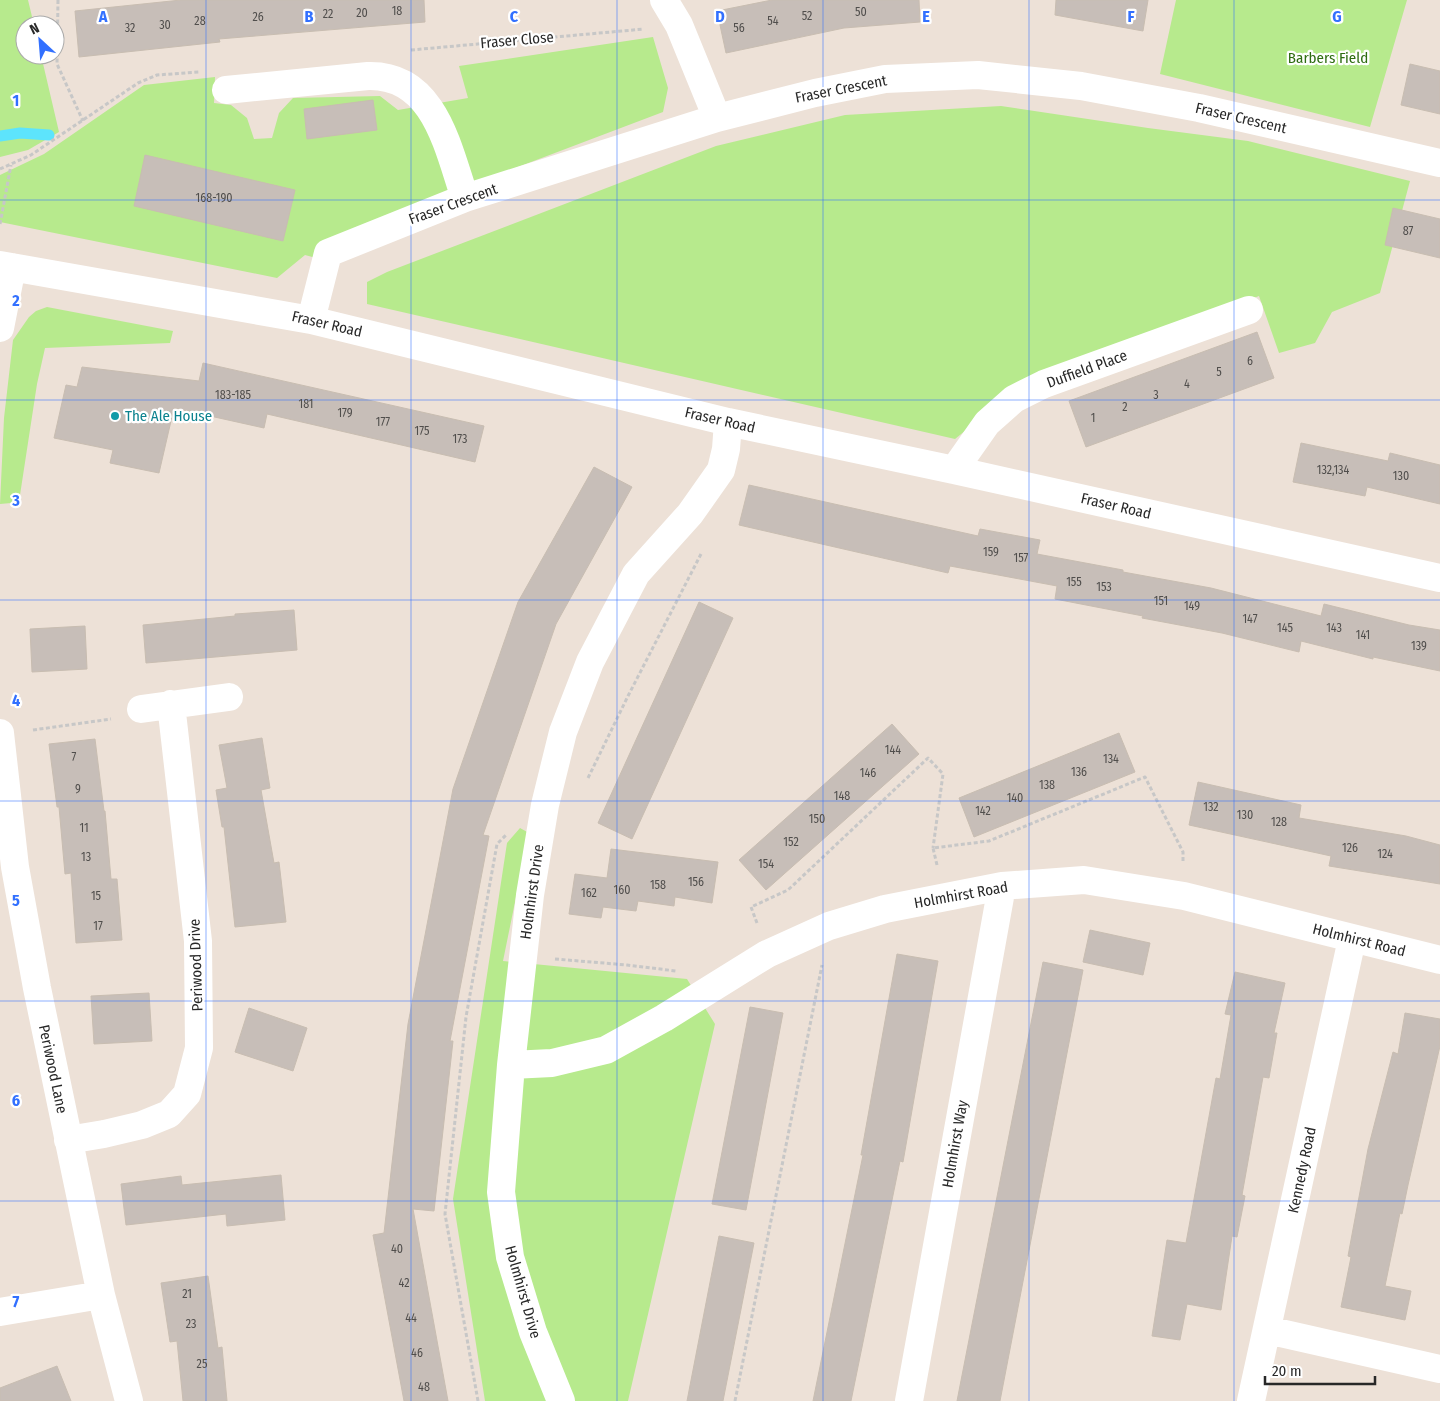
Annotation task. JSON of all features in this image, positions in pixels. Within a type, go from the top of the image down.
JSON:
[{"type":"street","points":[[664,0],[679,25],[717,118]]},
{"type":"street","points":[[226,90],[379,75],[403,83],[428,104],[437,119],[465,198]]},
{"type":"street","name":"Fraser Crescent","points":[[311,320],[328,253],[465,198],[717,118],[815,93],[885,79],[978,76],[1081,86],[1199,108],[1440,163]]},
{"type":"street","points":[[0,328],[6,266]]},
{"type":"street","name":"Fraser Road","points":[[6,266],[311,320],[728,422],[1440,578]]},
{"type":"street","name":"Duffield Place","points":[[954,470],[987,423],[1014,399],[1044,384],[1249,310]]},
{"type":"street","name":"Holmhirst Drive","points":[[560,1401],[533,1332],[510,1257],[500,1192],[511,1065],[530,895],[545,805],[563,732],[590,662],[636,574],[690,514],[721,470],[726,449],[728,422]]},
{"type":"street","points":[[142,708],[230,697]]},
{"type":"street","name":"Periwood Drive","points":[[68,1140],[142,1125],[169,1114],[187,1094],[199,1048],[198,941],[171,704]]},
{"type":"street","name":"Periwood Lane","points":[[0,734],[7,868],[37,988],[101,1295],[129,1401]]},
{"type":"street","name":"Holmhirst Road","points":[[511,1065],[552,1064],[606,1050],[664,1018],[767,954],[829,926],[885,909],[1002,886],[1084,880],[1184,896],[1440,960]]},
{"type":"street","name":"Holmhirst Way","points":[[909,1401],[1002,886]]},
{"type":"street","name":"Kennedy Road","points":[[1251,1401],[1352,939]]},
{"type":"street","points":[[0,1312],[101,1295]]},
{"type":"street","points":[[1266,1330],[1440,1369]]},
{"type":"path","points":[[58,0],[57,64],[82,121]]},
{"type":"path","name":"Fraser Close","points":[[368,76],[381,53],[679,25]]},
{"type":"path","points":[[0,169],[31,155],[138,83],[157,75],[215,71],[226,90]]},
{"type":"path","points":[[0,224],[11,165]]},
{"type":"path","points":[[585,784],[704,548]]},
{"type":"path","points":[[0,734],[124,718],[142,708]]},
{"type":"path","points":[[767,954],[752,907],[788,890],[928,758],[943,774],[933,848],[944,896]]},
{"type":"path","points":[[933,848],[989,841],[1144,777],[1183,852],[1184,896]]},
{"type":"path","points":[[478,1401],[445,1214],[466,1017],[497,844],[510,831]]},
{"type":"path","points":[[736,1401],[829,926]]},
{"type":"path","points":[[523,956],[627,965],[729,978]]},
{"type":"green space","points":[[0,0],[28,0],[32,15],[15,15],[15,65],[43,65],[59,132],[28,150],[0,157]]},
{"type":"green space","name":"Barbers Field","points":[[1176,0],[1407,0],[1370,127],[1160,74]]},
{"type":"green space","points":[[653,37],[668,88],[663,112],[346,232],[316,258],[305,255],[277,278],[0,222],[0,175],[44,154],[144,85],[215,77],[214,103],[231,105],[247,118],[254,139],[272,138],[279,113],[293,98],[380,96],[398,110],[468,98],[459,66]]},
{"type":"green space","points":[[1001,106],[1248,141],[1410,181],[1380,293],[1332,312],[1315,343],[1279,353],[1259,296],[1024,383],[955,439],[367,304],[367,282],[387,272],[716,146],[845,115]]},
{"type":"green space","points":[[47,307],[173,331],[170,343],[45,348],[37,384],[20,495],[11,503],[0,504],[4,418],[13,340],[29,317],[36,311]]},
{"type":"green space","points":[[520,828],[529,833],[503,961],[687,979],[715,1024],[628,1401],[485,1401],[453,1199],[507,843]]},
{"type":"building","points":[[181,0],[424,0],[425,22],[219,39],[220,42],[79,57],[75,11]]},
{"type":"building","points":[[772,0],[919,0],[920,22],[844,28],[726,53],[717,11]]},
{"type":"building","points":[[1056,0],[1148,0],[1143,31],[1055,15]]},
{"type":"building","points":[[1410,64],[1440,71],[1440,114],[1401,105]]},
{"type":"building","points":[[373,100],[377,130],[307,139],[304,109]]},
{"type":"building","points":[[145,155],[295,190],[283,241],[134,206]]},
{"type":"building","points":[[1393,208],[1440,219],[1440,258],[1385,245]]},
{"type":"building","points":[[1257,332],[1274,378],[1086,447],[1069,401]]},
{"type":"building","points":[[203,363],[484,426],[475,462],[267,414],[264,428],[174,408],[159,473],[110,463],[113,450],[54,438],[66,385],[77,387],[82,367],[199,381]]},
{"type":"building","points":[[1301,443],[1388,461],[1390,453],[1440,465],[1440,504],[1367,487],[1365,496],[1293,482]]},
{"type":"building","points":[[594,467],[632,487],[556,624],[483,835],[489,836],[450,1041],[453,1041],[434,1211],[413,1209],[448,1401],[404,1401],[373,1235],[384,1233],[408,1024],[453,789],[518,602]]},
{"type":"building","points":[[749,485],[978,536],[980,529],[1040,540],[1037,554],[1211,588],[1321,616],[1324,604],[1409,625],[1440,630],[1440,671],[1373,657],[1373,659],[1301,641],[1299,652],[1222,633],[1055,599],[1057,586],[950,566],[948,573],[739,525]]},
{"type":"building","points":[[699,602],[733,618],[632,839],[598,823]]},
{"type":"building","points":[[294,610],[297,650],[146,663],[143,625],[235,616],[235,614]]},
{"type":"building","points":[[85,626],[87,669],[32,672],[30,629]]},
{"type":"building","points":[[892,724],[919,754],[766,890],[739,860]]},
{"type":"building","points":[[1119,733],[1135,772],[974,837],[959,798]]},
{"type":"building","points":[[262,738],[270,788],[261,790],[274,863],[279,862],[286,922],[235,927],[224,827],[222,827],[216,790],[227,788],[219,745]]},
{"type":"building","points":[[95,739],[105,811],[111,879],[117,879],[122,940],[76,943],[71,873],[65,874],[59,807],[57,807],[49,744]]},
{"type":"building","points":[[1198,782],[1301,805],[1299,818],[1406,836],[1440,845],[1440,884],[1329,866],[1331,856],[1189,825]]},
{"type":"building","points":[[611,849],[718,862],[712,903],[675,897],[674,906],[638,901],[636,911],[603,907],[601,918],[569,914],[575,874],[607,878]]},
{"type":"building","points":[[1090,930],[1150,943],[1143,975],[1083,962]]},
{"type":"building","points":[[897,954],[938,961],[903,1162],[900,1161],[851,1401],[813,1401],[863,1155],[861,1155]]},
{"type":"building","points":[[1043,962],[1083,970],[1000,1401],[957,1401]]},
{"type":"building","points":[[1235,972],[1285,983],[1274,1033],[1277,1033],[1269,1078],[1263,1077],[1242,1195],[1245,1196],[1237,1237],[1232,1236],[1221,1310],[1187,1304],[1180,1340],[1152,1336],[1167,1240],[1186,1243],[1216,1078],[1220,1079],[1231,1015],[1225,1014]]},
{"type":"building","points":[[149,993],[152,1041],[94,1044],[91,996]]},
{"type":"building","points":[[750,1007],[783,1013],[746,1210],[712,1204]]},
{"type":"building","points":[[249,1008],[307,1028],[293,1071],[235,1052]]},
{"type":"building","points":[[1405,1013],[1440,1019],[1440,1046],[1402,1214],[1400,1213],[1385,1286],[1411,1291],[1405,1320],[1341,1307],[1351,1257],[1348,1256],[1368,1149],[1393,1052],[1398,1054]]},
{"type":"building","points":[[281,1175],[285,1220],[227,1226],[226,1214],[126,1225],[121,1184],[181,1176],[182,1185]]},
{"type":"building","points":[[719,1236],[754,1243],[723,1401],[687,1401]]},
{"type":"building","points":[[208,1276],[218,1348],[222,1347],[227,1401],[183,1401],[177,1341],[170,1342],[161,1283]]},
{"type":"building","points":[[57,1366],[71,1401],[0,1401],[0,1388]]},
{"type":"waterway","points":[[0,136],[20,133],[49,135]]},
{"type":"place","name":"The Ale House","points":[[115,416]]}]
